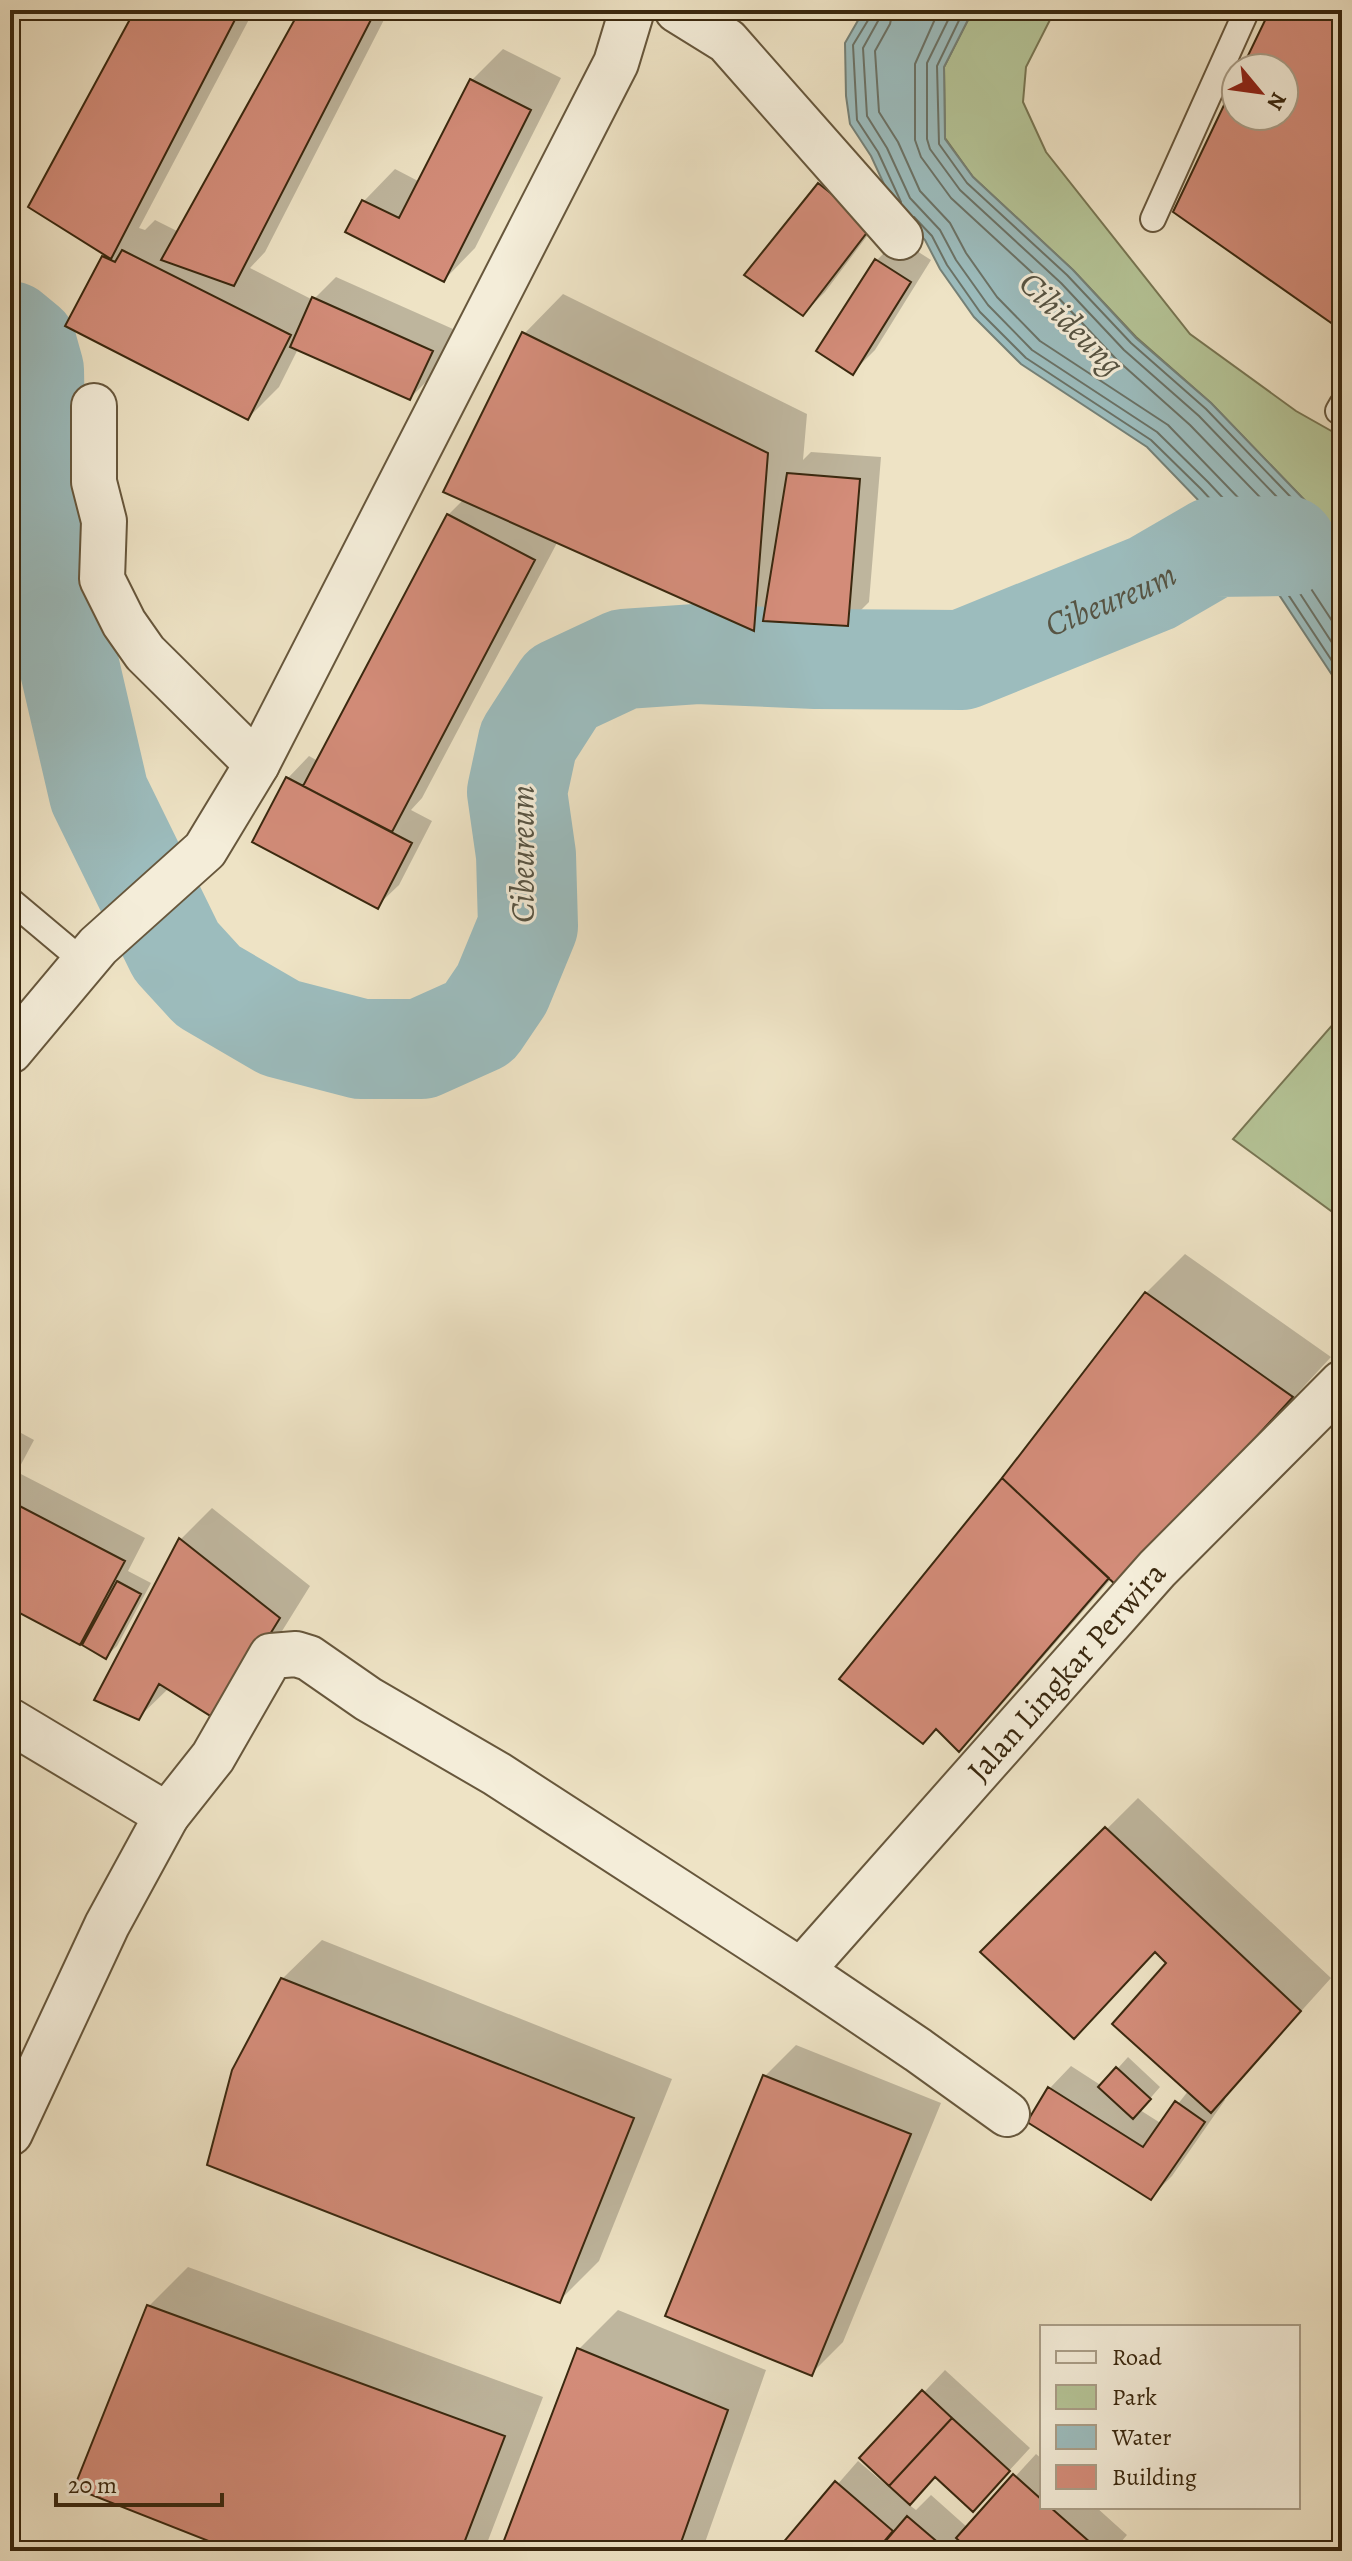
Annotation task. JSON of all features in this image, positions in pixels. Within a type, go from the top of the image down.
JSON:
[{"type":"street","points":[[10,1051],[92,955],[205,850],[257,764],[616,63],[632,10]]},
{"type":"street","points":[[677,10],[727,41],[900,237]]},
{"type":"street","points":[[94,406],[94,482],[104,521],[102,579],[124,623],[145,653],[257,764]]},
{"type":"street","name":"Jalan Lingkar Perwira","points":[[801,1971],[1157,1569],[1342,1383]]},
{"type":"street","points":[[10,2133],[107,1925],[167,1815],[213,1757],[271,1656],[296,1654],[309,1658],[368,1699],[497,1774],[801,1971],[1007,2114]]},
{"type":"street","points":[[10,1721],[167,1815]]},
{"type":"lane","points":[[1153,219],[1247,10]]},
{"type":"lane","points":[[10,900],[92,955]]},
{"type":"green space","points":[[973,10],[1055,10],[1026,67],[1023,102],[1046,152],[1190,334],[1296,411],[1342,437],[1342,539],[1211,403],[1136,337],[1073,270],[973,177],[945,138],[944,67]]},
{"type":"green space","points":[[1342,1014],[1342,1219],[1233,1139]]},
{"type":"water","name":"Cihideung","points":[[864,10],[973,10],[944,67],[945,139],[973,177],[1073,270],[1136,338],[1211,403],[1342,539],[1342,690],[1256,560],[1147,447],[1021,364],[974,317],[940,269],[925,240],[895,208],[871,156],[850,124],[845,43]]},
{"type":"building","points":[[135,10],[240,10],[111,259],[28,207]]},
{"type":"building","points":[[300,10],[376,10],[234,286],[161,260]]},
{"type":"building","points":[[1270,10],[1342,10],[1342,318],[1337,327],[1173,212],[1220,114],[1220,132],[1300,132],[1300,52],[1250,52]]},
{"type":"building","points":[[470,79],[531,110],[444,282],[345,232],[362,200],[399,218]]},
{"type":"building","points":[[818,183],[872,226],[803,316],[744,275]]},
{"type":"building","points":[[122,250],[291,335],[248,420],[65,326],[102,256],[115,262]]},
{"type":"building","points":[[875,259],[911,282],[853,375],[816,351]]},
{"type":"building","points":[[312,297],[433,351],[410,400],[290,347]]},
{"type":"building","points":[[522,332],[768,453],[754,631],[443,492]]},
{"type":"building","points":[[787,473],[860,479],[848,626],[763,621]]},
{"type":"building","points":[[447,514],[535,560],[392,832],[303,786]]},
{"type":"building","points":[[286,777],[412,843],[378,909],[252,842]]},
{"type":"building","points":[[1145,1292],[1293,1397],[1118,1587],[1002,1478]]},
{"type":"building","points":[[1002,1478],[1109,1578],[959,1752],[936,1729],[923,1744],[839,1679]]},
{"type":"building","points":[[10,1501],[125,1561],[80,1645],[10,1608]]},
{"type":"building","points":[[179,1538],[280,1618],[217,1720],[159,1684],[139,1720],[94,1700]]},
{"type":"building","points":[[117,1581],[141,1594],[106,1659],[82,1645]]},
{"type":"building","points":[[1105,1827],[1301,2011],[1211,2113],[1112,2024],[1166,1963],[1155,1952],[1074,2039],[980,1952]]},
{"type":"building","points":[[281,1978],[634,2118],[560,2303],[207,2165],[232,2070]]},
{"type":"building","points":[[1116,2067],[1151,2099],[1133,2119],[1098,2087]]},
{"type":"building","points":[[763,2075],[911,2134],[812,2376],[665,2316]]},
{"type":"building","points":[[1048,2087],[1143,2147],[1175,2101],[1205,2122],[1151,2200],[1027,2122]]},
{"type":"building","points":[[147,2305],[505,2436],[461,2551],[234,2551],[74,2488]]},
{"type":"building","points":[[577,2348],[728,2410],[678,2551],[500,2551]]},
{"type":"building","points":[[922,2390],[952,2418],[889,2486],[859,2458]]},
{"type":"building","points":[[952,2418],[1010,2471],[973,2512],[935,2477],[910,2505],[889,2486]]},
{"type":"building","points":[[1013,2474],[1040,2498],[1040,2509],[1052,2509],[1100,2551],[970,2551],[956,2538]]},
{"type":"building","points":[[835,2481],[893,2531],[876,2551],[776,2551]]},
{"type":"building","points":[[907,2516],[948,2551],[877,2551]]},
{"type":"waterway","name":"Cibeureum","points":[[10,331],[27,345],[34,370],[37,527],[99,794],[176,951],[208,986],[280,1028],[361,1049],[421,1049],[479,1023],[502,989],[528,926],[526,855],[517,792],[528,741],[562,688],[624,659],[697,654],[962,660],[1152,583],[1214,547],[1287,546]]}]
